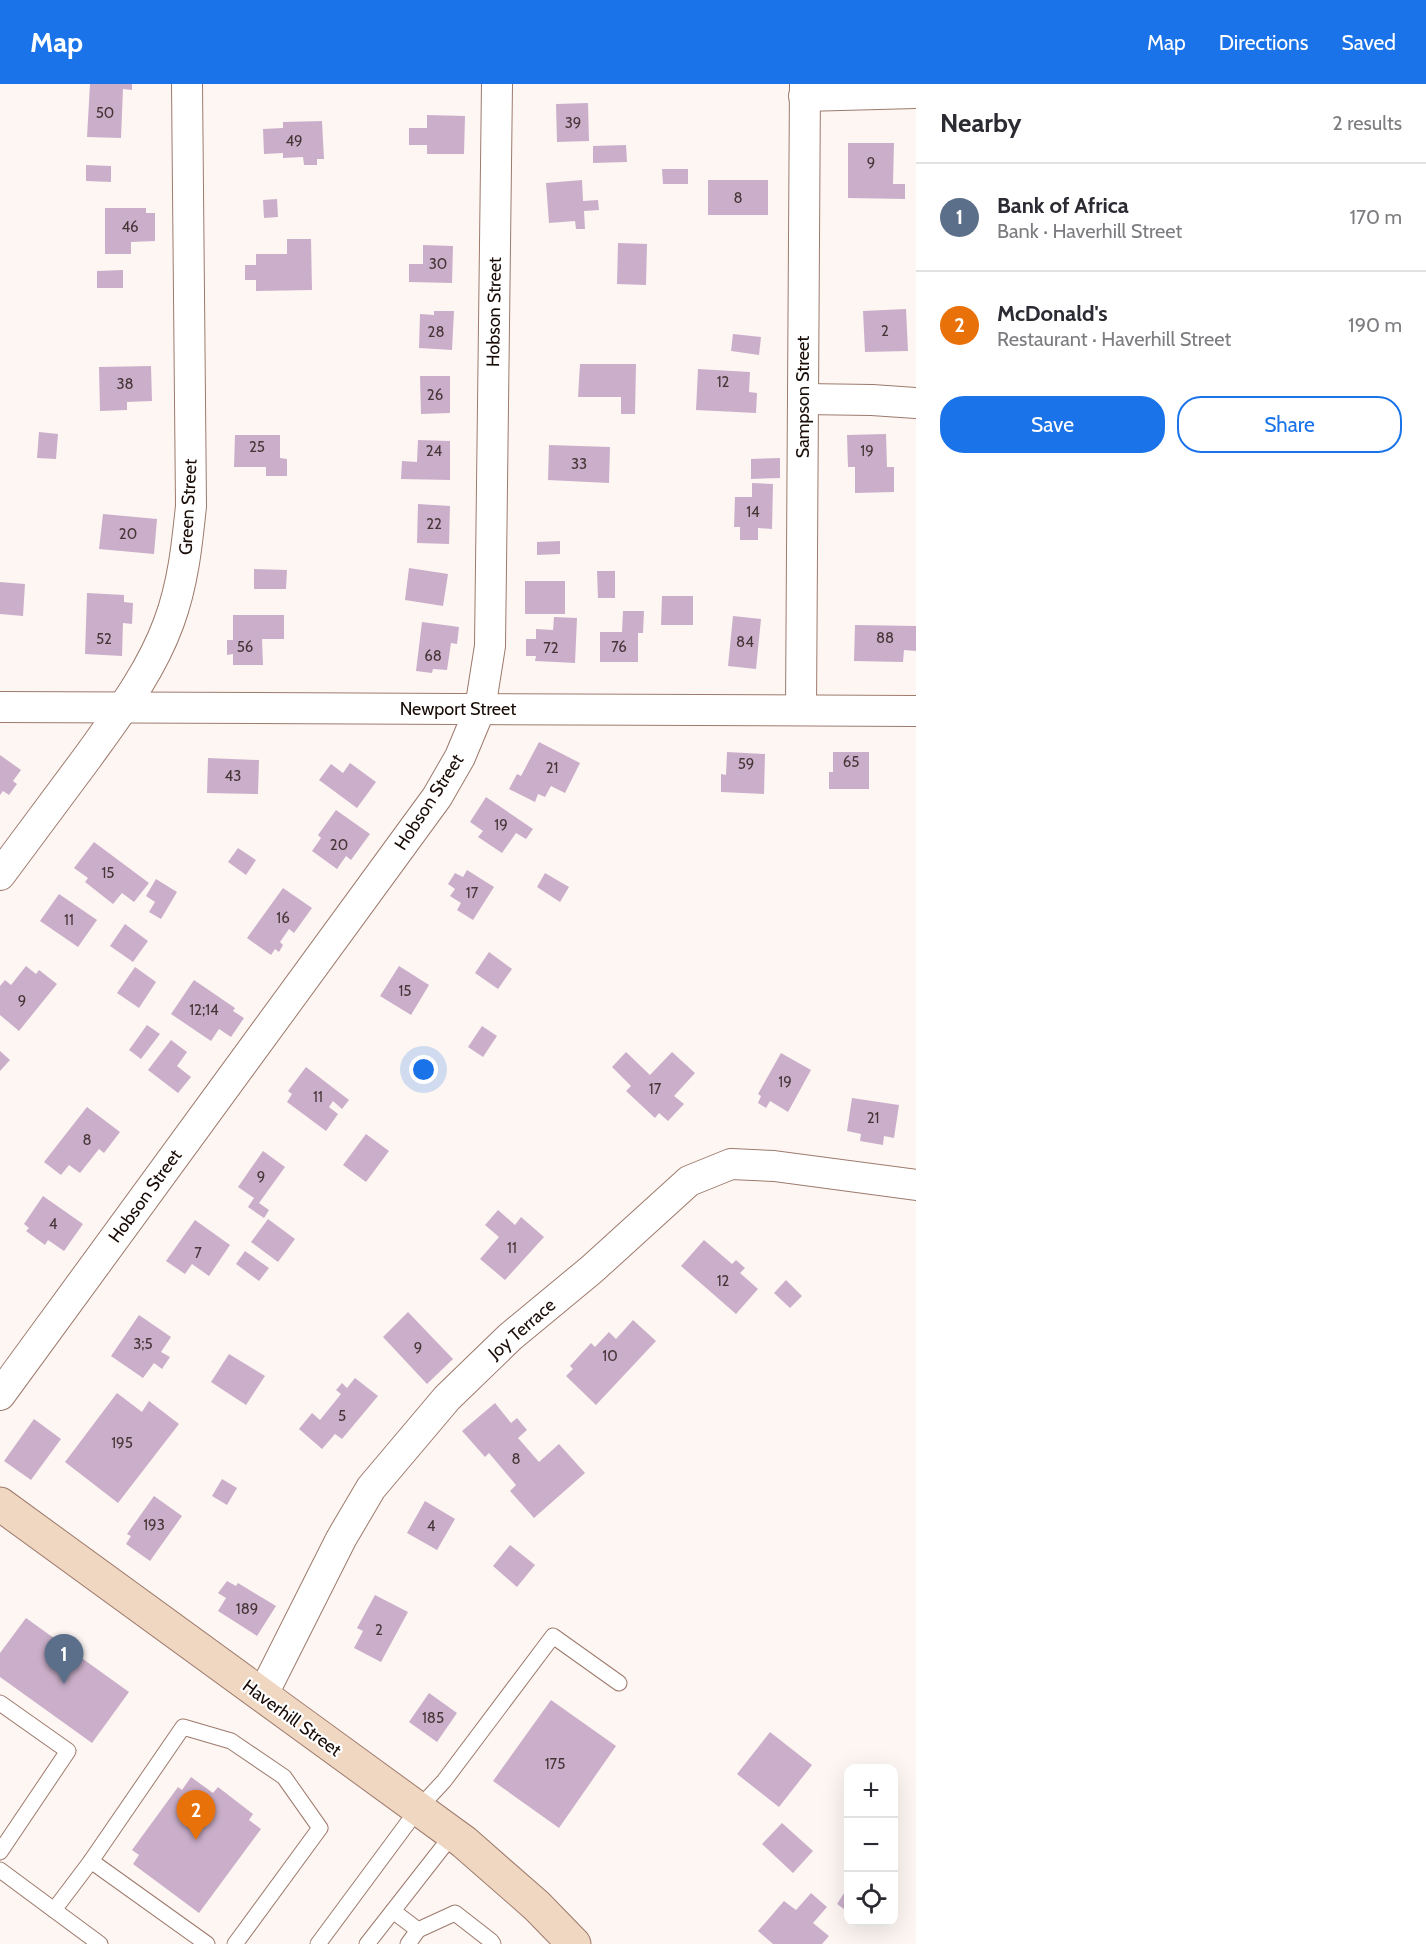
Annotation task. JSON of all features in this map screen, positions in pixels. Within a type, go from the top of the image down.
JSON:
[{"type":"main road","name":"Haverhill Street","points":[[0,1504],[453,1834],[537,1906],[570,1942]]},
{"type":"street","name":"Green Street","points":[[0,875],[123,708],[153,658],[169,623],[184,569],[191,506],[187,84]]},
{"type":"street","name":"Hobson Street","points":[[0,1395],[437,797],[460,757],[480,709],[490,646],[496,84]]},
{"type":"street","points":[[804,90],[916,93]]},
{"type":"street","name":"Sampson Street","points":[[801,710],[804,90]]},
{"type":"street","points":[[803,399],[916,403]]},
{"type":"street","name":"Newport Street","points":[[0,707],[916,711]]},
{"type":"street","name":"Joy Terrace","points":[[262,1696],[341,1539],[371,1488],[447,1398],[510,1337],[591,1270],[689,1181],[731,1164],[774,1166],[916,1185]]},
{"type":"lane","points":[[318,1944],[418,1809],[444,1781],[553,1636],[619,1683]]},
{"type":"lane","points":[[0,1703],[68,1751],[0,1852]]},
{"type":"lane","points":[[54,1910],[91,1861],[183,1727],[231,1741],[284,1777],[320,1828],[236,1944]]},
{"type":"lane","points":[[367,1944],[453,1834]]},
{"type":"lane","points":[[91,1861],[207,1944]]},
{"type":"lane","points":[[0,1870],[100,1944]]},
{"type":"lane","points":[[393,1911],[418,1930]]},
{"type":"lane","points":[[408,1944],[418,1930],[455,1913],[493,1944]]},
{"type":"building","points":[[90,84],[132,84],[132,90],[123,89],[121,138],[87,137]]},
{"type":"building","points":[[588,103],[589,141],[557,142],[556,104]]},
{"type":"building","points":[[427,115],[465,116],[464,154],[427,154],[427,145],[409,145],[409,128],[427,128]]},
{"type":"building","points":[[322,121],[324,159],[317,159],[317,165],[304,165],[303,157],[283,158],[283,153],[264,154],[263,129],[283,128],[283,122]]},
{"type":"building","points":[[848,143],[894,143],[893,184],[905,184],[905,199],[848,198]]},
{"type":"building","points":[[626,145],[627,162],[593,163],[593,146]]},
{"type":"building","points":[[86,165],[111,166],[111,182],[86,181]]},
{"type":"building","points":[[662,169],[688,169],[688,184],[663,184]]},
{"type":"building","points":[[582,180],[583,201],[598,200],[599,210],[584,211],[585,229],[576,229],[575,221],[549,223],[546,183]]},
{"type":"building","points":[[708,180],[768,180],[768,215],[708,215]]},
{"type":"building","points":[[277,199],[278,217],[264,218],[263,200]]},
{"type":"building","points":[[105,208],[146,208],[146,213],[155,213],[155,241],[131,242],[131,254],[105,254]]},
{"type":"building","points":[[287,239],[311,239],[312,290],[256,291],[256,280],[245,280],[245,265],[256,265],[256,254],[287,254]]},
{"type":"building","points":[[618,243],[647,244],[646,285],[617,284]]},
{"type":"building","points":[[423,245],[453,246],[452,283],[409,282],[409,264],[423,264]]},
{"type":"building","points":[[123,270],[123,288],[97,288],[97,271]]},
{"type":"building","points":[[906,309],[908,351],[865,352],[863,311]]},
{"type":"building","points":[[434,311],[454,311],[452,350],[419,348],[420,314],[434,315]]},
{"type":"building","points":[[733,334],[761,337],[759,355],[731,351]]},
{"type":"building","points":[[580,364],[636,364],[635,414],[621,414],[621,397],[578,397]]},
{"type":"building","points":[[151,366],[152,401],[127,402],[127,410],[100,411],[99,367]]},
{"type":"building","points":[[698,369],[750,372],[749,392],[757,393],[756,413],[696,410]]},
{"type":"building","points":[[420,376],[450,376],[450,413],[421,414]]},
{"type":"building","points":[[39,432],[58,434],[56,459],[37,458]]},
{"type":"building","points":[[886,434],[887,467],[894,467],[894,492],[855,493],[855,467],[848,467],[847,435]]},
{"type":"building","points":[[235,435],[280,435],[280,458],[287,459],[287,476],[266,476],[266,467],[234,467]]},
{"type":"building","points":[[418,440],[450,441],[450,480],[401,479],[402,461],[417,462]]},
{"type":"building","points":[[549,445],[610,447],[609,483],[548,480]]},
{"type":"building","points":[[780,458],[780,478],[751,479],[751,459]]},
{"type":"building","points":[[752,483],[773,484],[772,529],[758,528],[758,540],[740,540],[740,527],[734,527],[735,497],[752,497]]},
{"type":"building","points":[[418,504],[450,506],[449,544],[417,543]]},
{"type":"building","points":[[103,514],[157,519],[154,554],[99,549]]},
{"type":"building","points":[[560,541],[560,554],[537,555],[537,542]]},
{"type":"building","points":[[409,568],[448,574],[443,606],[405,600]]},
{"type":"building","points":[[254,569],[287,570],[286,589],[254,589]]},
{"type":"building","points":[[597,571],[615,571],[615,598],[598,598]]},
{"type":"building","points":[[525,581],[565,581],[565,614],[525,614]]},
{"type":"building","points":[[0,582],[25,584],[23,616],[0,614]]},
{"type":"building","points":[[87,593],[124,595],[124,602],[133,603],[132,624],[123,623],[122,656],[85,654]]},
{"type":"building","points":[[662,596],[693,596],[693,625],[661,625]]},
{"type":"building","points":[[623,611],[644,611],[643,633],[638,633],[638,662],[600,662],[600,632],[622,632]]},
{"type":"building","points":[[233,615],[284,615],[284,639],[262,639],[263,665],[233,665],[233,654],[227,655],[227,640],[233,640]]},
{"type":"building","points":[[733,616],[761,619],[756,669],[728,666]]},
{"type":"building","points":[[554,617],[577,618],[575,663],[535,661],[536,656],[526,656],[526,639],[536,639],[536,629],[553,630]]},
{"type":"building","points":[[422,622],[459,627],[457,644],[451,643],[447,670],[433,669],[432,673],[416,671]]},
{"type":"building","points":[[855,625],[916,626],[916,651],[904,650],[903,662],[854,661]]},
{"type":"building","points":[[539,742],[580,763],[565,793],[551,786],[545,797],[538,794],[535,802],[509,789],[517,774],[521,776]]},
{"type":"building","points":[[727,752],[765,754],[764,794],[721,792],[721,774],[726,775]]},
{"type":"building","points":[[833,752],[869,752],[869,789],[829,789],[829,772],[833,772]]},
{"type":"building","points":[[0,755],[21,770],[13,781],[17,784],[9,795],[3,791],[0,795]]},
{"type":"building","points":[[208,758],[259,760],[258,794],[207,793]]},
{"type":"building","points":[[350,763],[376,782],[357,808],[319,780],[331,764],[343,773]]},
{"type":"building","points":[[486,797],[533,829],[526,839],[516,833],[502,853],[478,837],[483,831],[470,822]]},
{"type":"building","points":[[336,810],[370,834],[351,860],[346,856],[337,869],[312,851],[321,838],[318,835]]},
{"type":"building","points":[[94,842],[149,883],[134,902],[122,893],[113,904],[85,882],[88,878],[74,868]]},
{"type":"building","points":[[238,848],[256,860],[246,875],[228,862]]},
{"type":"building","points":[[467,870],[494,887],[473,920],[457,910],[461,903],[450,896],[455,889],[448,884],[455,873],[463,877]]},
{"type":"building","points":[[545,873],[569,887],[560,902],[537,887]]},
{"type":"building","points":[[156,879],[177,892],[161,919],[149,912],[155,902],[146,896]]},
{"type":"building","points":[[283,888],[312,908],[294,933],[289,929],[280,942],[283,945],[279,952],[275,949],[271,955],[247,938]]},
{"type":"building","points":[[59,894],[97,920],[78,947],[40,921]]},
{"type":"building","points":[[125,924],[148,941],[133,962],[110,946]]},
{"type":"building","points":[[489,952],[512,969],[498,989],[475,973]]},
{"type":"building","points":[[26,966],[36,974],[39,970],[57,984],[19,1031],[0,1015],[0,986],[5,980],[11,985]]},
{"type":"building","points":[[399,966],[429,985],[411,1015],[380,996]]},
{"type":"building","points":[[135,967],[156,982],[139,1008],[117,993]]},
{"type":"building","points":[[194,980],[235,1008],[233,1011],[244,1018],[231,1037],[219,1029],[211,1041],[171,1014]]},
{"type":"building","points":[[147,1025],[160,1034],[141,1059],[129,1050]]},
{"type":"building","points":[[482,1026],[497,1036],[483,1057],[468,1047]]},
{"type":"building","points":[[171,1040],[187,1052],[177,1066],[191,1077],[178,1093],[148,1070]]},
{"type":"building","points":[[0,1051],[10,1060],[0,1071]]},
{"type":"building","points":[[626,1052],[650,1075],[672,1052],[695,1073],[674,1096],[684,1104],[668,1121],[659,1113],[655,1118],[626,1091],[631,1086],[612,1067]]},
{"type":"building","points":[[781,1053],[811,1070],[788,1112],[770,1101],[766,1108],[758,1103],[761,1096],[758,1094]]},
{"type":"building","points":[[306,1067],[349,1100],[342,1109],[333,1101],[329,1107],[338,1114],[326,1131],[287,1102],[292,1094],[288,1091]]},
{"type":"building","points":[[852,1098],[899,1105],[894,1138],[884,1136],[883,1145],[860,1141],[861,1134],[847,1131]]},
{"type":"building","points":[[87,1107],[120,1132],[104,1153],[99,1149],[80,1173],[69,1165],[61,1175],[44,1162]]},
{"type":"building","points":[[366,1134],[389,1151],[366,1182],[343,1165]]},
{"type":"building","points":[[263,1151],[285,1167],[259,1203],[269,1210],[264,1218],[248,1207],[254,1198],[238,1187]]},
{"type":"building","points":[[43,1196],[83,1224],[64,1251],[48,1240],[45,1245],[26,1231],[29,1228],[24,1224]]},
{"type":"building","points":[[498,1210],[515,1225],[521,1217],[544,1237],[505,1280],[480,1259],[499,1237],[485,1225]]},
{"type":"building","points":[[268,1219],[295,1239],[278,1262],[251,1242]]},
{"type":"building","points":[[195,1220],[230,1245],[209,1276],[192,1264],[185,1274],[166,1261]]},
{"type":"building","points":[[704,1240],[732,1264],[736,1260],[745,1268],[740,1273],[758,1289],[736,1314],[681,1266]]},
{"type":"building","points":[[245,1251],[269,1268],[259,1281],[236,1264]]},
{"type":"building","points":[[786,1280],[802,1296],[790,1308],[774,1293]]},
{"type":"building","points":[[408,1312],[453,1359],[427,1384],[383,1337]]},
{"type":"building","points":[[139,1315],[171,1337],[161,1352],[170,1357],[162,1369],[154,1363],[143,1378],[111,1356]]},
{"type":"building","points":[[633,1320],[656,1341],[596,1405],[566,1376],[573,1369],[570,1366],[591,1343],[595,1347],[609,1332],[616,1339]]},
{"type":"building","points":[[229,1354],[265,1376],[246,1405],[211,1382]]},
{"type":"building","points":[[355,1378],[378,1396],[342,1439],[335,1434],[322,1449],[299,1429],[312,1413],[320,1420],[341,1394],[336,1390],[342,1383],[347,1388]]},
{"type":"building","points":[[117,1393],[142,1412],[149,1401],[179,1424],[118,1503],[65,1462]]},
{"type":"building","points":[[495,1403],[511,1423],[517,1418],[527,1430],[518,1438],[539,1462],[559,1444],[585,1473],[534,1518],[510,1491],[516,1485],[489,1453],[485,1457],[462,1431]]},
{"type":"building","points":[[34,1419],[61,1439],[31,1480],[4,1461]]},
{"type":"building","points":[[222,1479],[237,1488],[227,1505],[212,1496]]},
{"type":"building","points":[[154,1496],[182,1516],[150,1561],[126,1544],[131,1536],[127,1534]]},
{"type":"building","points":[[425,1501],[455,1519],[437,1550],[407,1533]]},
{"type":"building","points":[[510,1545],[535,1565],[517,1587],[493,1566]]},
{"type":"building","points":[[227,1581],[236,1586],[238,1583],[276,1606],[257,1636],[218,1611],[226,1598],[218,1593]]},
{"type":"building","points":[[375,1595],[408,1612],[381,1662],[354,1648],[363,1631],[357,1628]]},
{"type":"building","points":[[26,1618],[129,1692],[92,1743],[0,1677],[0,1653]]},
{"type":"building","points":[[429,1693],[457,1713],[437,1742],[409,1722]]},
{"type":"building","points":[[551,1700],[616,1746],[559,1828],[493,1781]]},
{"type":"building","points":[[770,1732],[812,1765],[779,1807],[737,1774]]},
{"type":"building","points":[[191,1777],[213,1793],[218,1787],[253,1814],[249,1820],[261,1829],[199,1913],[133,1864],[139,1855],[132,1850],[178,1787],[182,1790]]},
{"type":"building","points":[[782,1823],[813,1851],[793,1873],[762,1844]]},
{"type":"building","points":[[811,1893],[827,1907],[813,1923],[829,1936],[822,1944],[773,1944],[758,1931],[784,1901],[796,1910]]},
{"type":"building","points":[[844,1893],[844,1909],[837,1904]]},
{"type":"place","name":"Bank of Africa","points":[[64,1684]]},
{"type":"place","name":"McDonald's","points":[[196,1840]]}]
